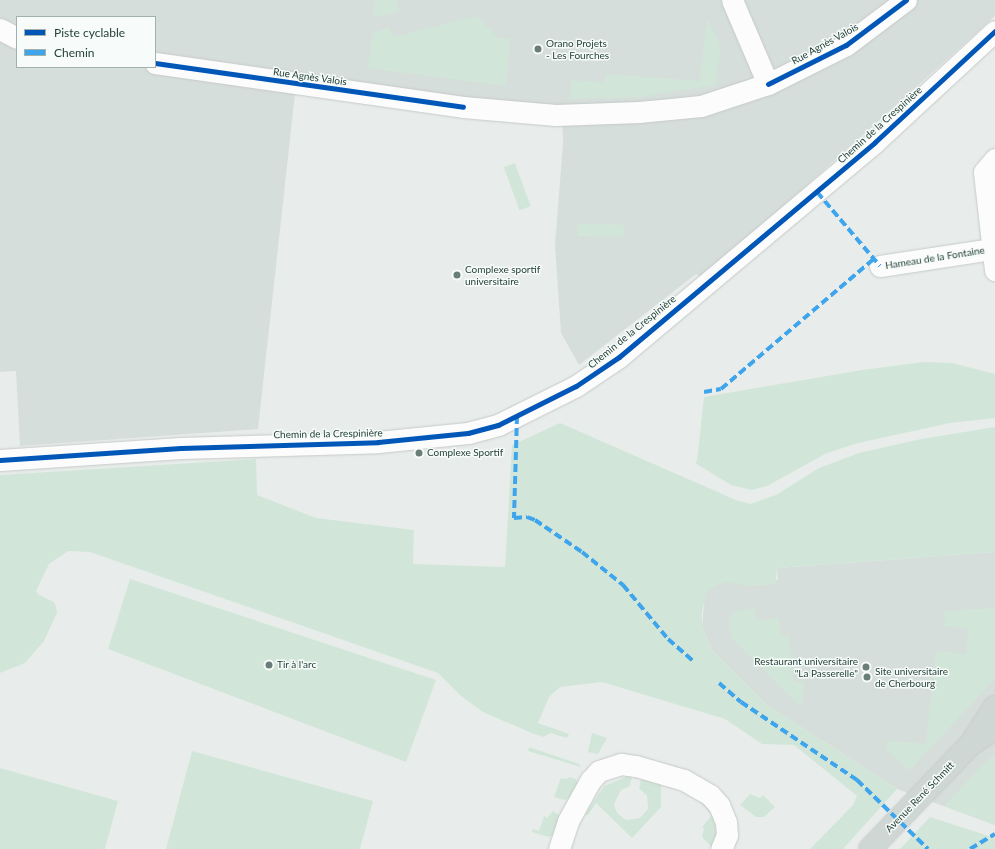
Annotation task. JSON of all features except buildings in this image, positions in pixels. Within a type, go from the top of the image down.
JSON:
[{"type":"main road","name":"Avenue René Schmitt","points":[[870,849],[970,745],[995,707]]},
{"type":"main road","name":"Avenue René Schmitt","points":[[970,745],[995,728]]},
{"type":"street","points":[[732,0],[768,84]]},
{"type":"street","name":"Rue Agnès Valois","points":[[156,63],[422,103],[556,115],[694,107],[768,84],[846,46],[906,0]]},
{"type":"street","points":[[0,29],[16,37]]},
{"type":"street","name":"Chemin de la Crespinière","points":[[0,460],[181,448],[378,442],[468,433],[498,424],[576,386],[619,357],[875,142],[995,30]]},
{"type":"street","points":[[995,159],[984,172],[991,249],[995,270]]},
{"type":"street","name":"Hameau de la Fontaine","points":[[880,266],[991,249]]},
{"type":"street","points":[[559,849],[568,821],[590,782],[599,771],[621,764],[636,766],[684,780],[710,795],[719,805],[726,822],[727,835],[721,849]]},
{"type":"shaded area","points":[[0,0],[995,0],[995,16],[704,278],[696,274],[579,365],[561,333],[555,245],[563,142],[562,111],[297,76],[258,429],[20,446],[16,371],[0,372]]},
{"type":"shaded area","name":"Site universitaire de Cherbourg","points":[[995,552],[995,825],[897,789],[767,705],[712,650],[702,627],[706,582],[778,580],[777,568]]},
{"type":"green space","points":[[375,0],[396,0],[400,11],[373,18]]},
{"type":"green space","points":[[477,16],[498,38],[510,39],[506,86],[368,68],[373,33],[389,28],[393,37]]},
{"type":"green space","points":[[707,19],[718,39],[720,54],[715,85],[639,97],[570,99],[571,80],[605,83],[606,74],[700,81]]},
{"type":"green space","points":[[515,163],[531,206],[519,210],[504,167]]},
{"type":"green space","points":[[578,224],[624,225],[624,237],[578,236]]},
{"type":"green space","points":[[924,362],[952,363],[995,374],[995,418],[950,423],[858,443],[827,453],[767,486],[752,490],[731,485],[695,463],[697,461],[704,397],[862,370]]},
{"type":"green space","points":[[560,423],[736,500],[750,504],[776,495],[819,468],[859,453],[921,439],[995,427],[995,552],[777,568],[776,584],[748,586],[728,582],[717,585],[707,592],[702,611],[702,627],[712,650],[767,705],[897,789],[843,849],[810,849],[853,805],[857,796],[794,745],[762,744],[725,719],[602,682],[560,687],[549,697],[538,723],[569,734],[567,738],[550,733],[544,737],[483,712],[461,696],[438,673],[90,552],[68,551],[49,564],[36,591],[39,595],[54,602],[57,613],[44,641],[25,663],[0,673],[0,475],[256,459],[257,495],[316,518],[414,530],[413,564],[505,567],[512,445]]},
{"type":"green space","name":"Tir à l'arc","points":[[130,579],[436,680],[406,762],[108,649]]},
{"type":"green space","points":[[755,608],[756,620],[779,618],[781,637],[789,636],[794,683],[804,682],[802,704],[797,703],[732,638],[729,624],[731,616],[737,611]]},
{"type":"green space","points":[[995,608],[995,678],[909,771],[887,750],[888,741],[926,744],[936,651],[966,654],[969,629],[945,626],[944,611]]},
{"type":"green space","points":[[592,733],[607,738],[598,754],[588,752]]},
{"type":"green space","points":[[529,747],[579,764],[581,767],[528,751]]},
{"type":"green space","points":[[192,751],[373,801],[360,849],[166,849]]},
{"type":"green space","points":[[995,754],[995,825],[944,806],[983,765]]},
{"type":"green space","points":[[0,768],[118,801],[105,849],[0,849]]},
{"type":"green space","points":[[628,776],[632,776],[630,786],[621,790],[614,804],[617,813],[626,820],[640,818],[648,809],[647,796],[639,788],[641,779],[661,783],[661,807],[632,838],[596,803],[588,815],[585,814],[604,786]]},
{"type":"green space","points":[[569,777],[576,779],[578,785],[571,798],[564,800],[554,797],[561,778],[567,779]]},
{"type":"green space","points":[[750,794],[760,798],[763,795],[775,807],[764,817],[756,817],[740,805]]},
{"type":"green space","points":[[694,796],[708,806],[713,815],[718,843],[713,848],[702,837],[704,829],[702,827],[712,815]]},
{"type":"green space","points":[[553,811],[562,817],[554,835],[548,837],[532,832],[533,829],[539,831],[544,816],[547,818]]},
{"type":"green space","points":[[930,817],[995,838],[995,849],[900,849]]},
{"type":"marked path","points":[[817,192],[880,266]]},
{"type":"marked path","points":[[704,392],[721,389],[875,258]]},
{"type":"marked path","points":[[517,416],[514,518],[527,517],[535,520],[582,552],[623,585],[668,639],[693,661]]},
{"type":"marked path","points":[[719,683],[741,702],[857,780],[928,849]]},
{"type":"marked path","points":[[970,849],[995,834]]},
{"type":"cycle path","points":[[768,84],[846,45],[906,0]]},
{"type":"cycle path","points":[[0,460],[181,448],[378,442],[468,433],[498,425],[576,386],[619,357],[875,142],[995,31]]},
{"type":"cycle path","points":[[156,63],[463,107]]},
{"type":"place","name":"Orano Projets - Les Fourches","points":[[538,49]]},
{"type":"place","name":"Complexe sportif universitaire","points":[[457,275]]},
{"type":"place","name":"Complexe Sportif","points":[[419,453]]},
{"type":"place","name":"Tir à l'arc","points":[[269,665]]},
{"type":"place","name":"Restaurant universitaire \"La Passerelle\"","points":[[866,667]]},
{"type":"place","name":"Site universitaire de Cherbourg","points":[[867,677]]}]
